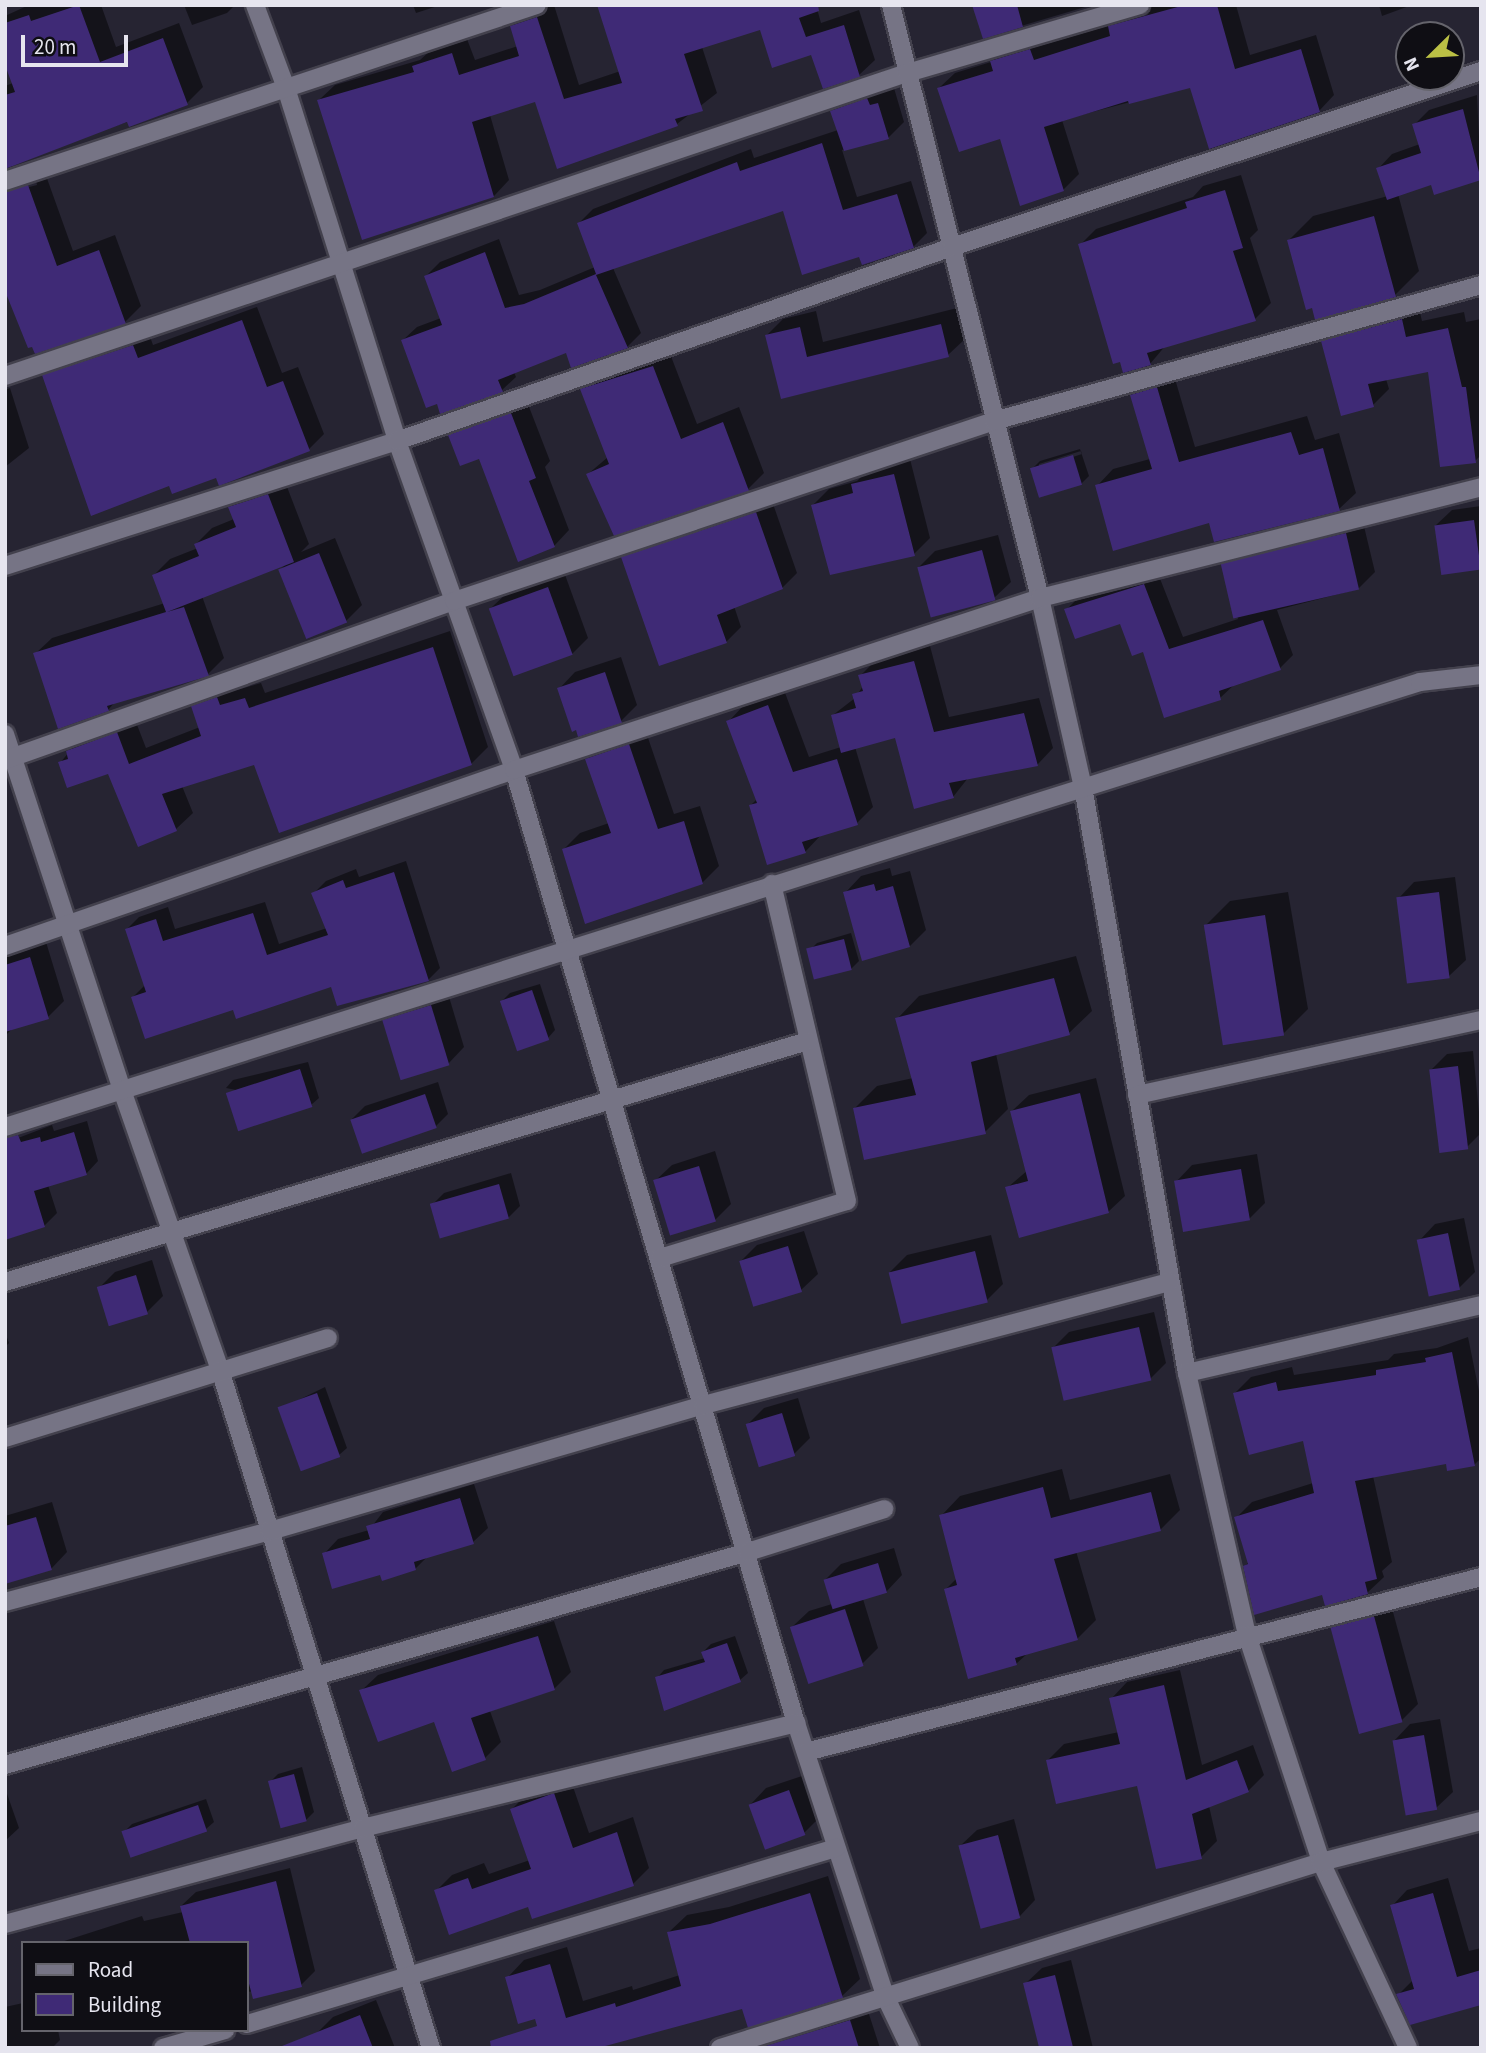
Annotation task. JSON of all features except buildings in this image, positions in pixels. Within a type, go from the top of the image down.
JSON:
[{"type":"street","points":[[255,5],[286,88],[397,441],[513,770],[568,950],[608,1100],[660,1258],[796,1723],[886,1998],[910,2048]]},
{"type":"street","points":[[5,181],[537,5]]},
{"type":"street","points":[[891,5],[1040,598],[1083,788],[1187,1373],[1247,1635],[1321,1862],[1408,2048]]},
{"type":"street","points":[[5,376],[907,73],[1140,5]]},
{"type":"street","points":[[5,566],[397,441],[952,247],[1481,71]]},
{"type":"street","points":[[9,759],[454,601],[994,421],[1481,285]]},
{"type":"street","points":[[5,946],[513,770],[1040,598],[1481,487]]},
{"type":"street","points":[[5,1127],[123,1093],[772,884],[1420,682],[1481,676]]},
{"type":"street","points":[[5,734],[9,759],[221,1373],[431,2048]]},
{"type":"street","points":[[660,1258],[847,1201],[772,884]]},
{"type":"street","points":[[1137,1096],[1481,1020]]},
{"type":"street","points":[[5,1282],[808,1041]]},
{"type":"street","points":[[5,1602],[270,1531],[704,1405],[1170,1282]]},
{"type":"street","points":[[1187,1373],[1481,1305]]},
{"type":"street","points":[[5,1438],[328,1338]]},
{"type":"street","points":[[5,1765],[748,1552],[884,1509]]},
{"type":"street","points":[[806,1752],[1247,1635],[1481,1577]]},
{"type":"street","points":[[5,1924],[363,1828],[796,1723]]},
{"type":"street","points":[[720,2048],[1321,1862],[1481,1821]]},
{"type":"street","points":[[248,2024],[410,1978],[836,1848]]},
{"type":"street","points":[[163,2048],[218,2032]]}]
